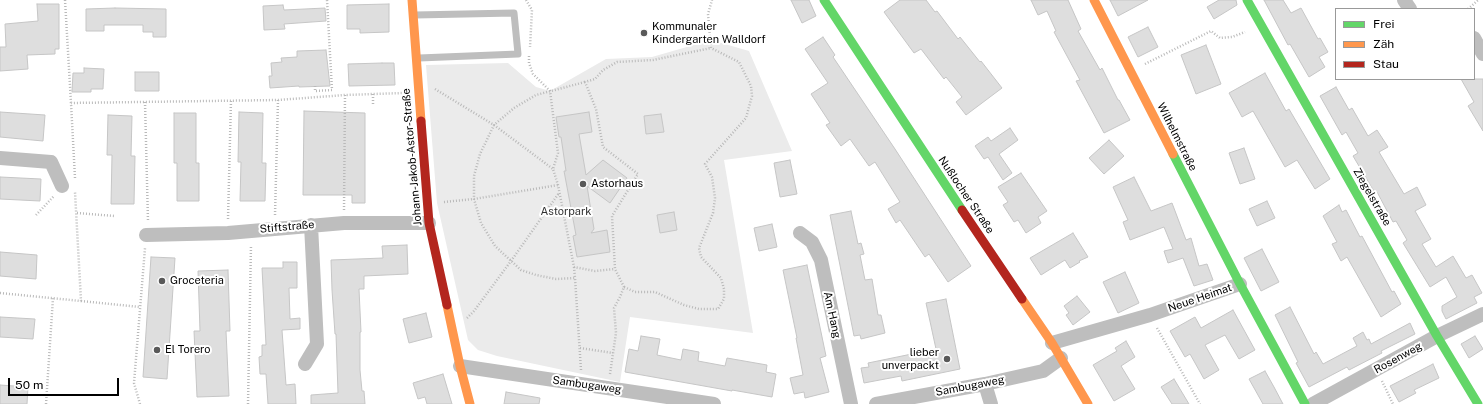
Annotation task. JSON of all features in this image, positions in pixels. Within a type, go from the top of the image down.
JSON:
[{"type":"street","name":"Johann-Jakob-Astor-Straße","points":[[412,0],[429,223],[460,366],[470,404]]},
{"type":"street","name":"Nußlocher Straße","points":[[824,0],[932,166],[1052,343],[1088,404]]},
{"type":"street","name":"Wilhelmstraße","points":[[1094,0],[1240,284]]},
{"type":"street","name":"Ziegelstraße","points":[[1247,0],[1478,404]]},
{"type":"street","points":[[1475,40],[1483,54]]},
{"type":"street","points":[[0,158],[51,162],[68,186]]},
{"type":"street","name":"Stiftstraße","points":[[147,228],[228,233],[344,223],[429,223]]},
{"type":"street","points":[[305,364],[317,344],[310,225]]},
{"type":"street","name":"Am Hang","points":[[800,232],[812,242],[821,260],[851,404]]},
{"type":"street","name":"Neue Heimat","points":[[1052,343],[1150,315],[1240,284],[1305,404]]},
{"type":"street","name":"Rosenweg","points":[[1313,404],[1438,336],[1483,314]]},
{"type":"street","name":"Sambugaweg","points":[[876,404],[985,384],[1043,371],[1061,358]]},
{"type":"street","name":"Sambugaweg","points":[[460,366],[714,404]]},
{"type":"street","points":[[985,384],[992,404]]},
{"type":"lane","points":[[413,15],[514,13],[518,54],[416,58]]},
{"type":"path","points":[[65,0],[71,103],[68,186],[77,213],[81,301]]},
{"type":"path","points":[[315,91],[332,90],[327,0]]},
{"type":"path","points":[[526,0],[532,10],[530,48]]},
{"type":"path","points":[[711,48],[708,14],[712,0]]},
{"type":"path","points":[[1469,8],[1478,0]]},
{"type":"path","points":[[1130,71],[1211,31],[1220,38],[1232,37],[1260,23]]},
{"type":"path","points":[[575,278],[556,279],[536,276],[521,270],[495,246],[480,223],[474,199],[474,176],[480,154],[494,125],[514,108],[536,95],[595,79],[602,70],[617,62],[653,60],[711,48],[739,62],[751,86],[752,96],[746,118],[705,164],[712,177],[715,198],[713,213],[699,248],[701,256],[721,278],[724,289],[724,299],[718,309],[699,309],[684,305],[655,292],[635,292],[624,288],[615,269],[612,216],[638,174],[604,147],[596,109],[585,82]]},
{"type":"path","points":[[529,56],[529,63],[533,74],[550,91],[558,153],[553,169]]},
{"type":"path","points":[[418,78],[494,125],[553,169],[558,184],[574,267],[582,384]]},
{"type":"path","points":[[315,86],[315,97]]},
{"type":"path","points":[[71,103],[278,100],[345,95],[419,93]]},
{"type":"path","points":[[373,94],[373,104]]},
{"type":"path","points":[[344,223],[345,95]]},
{"type":"path","points":[[228,233],[231,100]]},
{"type":"path","points":[[274,229],[278,100]]},
{"type":"path","points":[[140,404],[134,383],[147,228],[145,102]]},
{"type":"path","points":[[427,205],[474,199],[558,184]]},
{"type":"path","points":[[36,215],[68,186]]},
{"type":"path","points":[[453,333],[474,311],[559,193]]},
{"type":"path","points":[[77,213],[115,216]]},
{"type":"path","points":[[248,404],[251,231]]},
{"type":"path","points":[[574,267],[595,271],[615,269]]},
{"type":"path","points":[[612,388],[610,370],[616,333],[614,308],[624,288]]},
{"type":"path","points":[[0,293],[140,307]]},
{"type":"path","points":[[46,404],[53,298]]},
{"type":"path","points":[[1150,315],[1200,404]]},
{"type":"path","points":[[580,348],[613,354]]},
{"type":"path","points":[[1376,370],[1393,404]]},
{"type":"green space","name":"Astorpark","points":[[711,40],[749,51],[792,151],[724,160],[753,333],[630,317],[620,382],[497,356],[478,350],[468,340],[437,203],[426,65],[508,63],[536,87],[550,91],[606,59],[652,57]]},
{"type":"building","points":[[791,0],[809,0],[816,16],[802,23]]},
{"type":"building","points":[[900,0],[926,0],[935,12],[937,11],[958,39],[960,37],[980,62],[981,61],[1002,88],[966,115],[956,102],[962,97],[946,77],[944,79],[921,49],[914,53],[884,12]]},
{"type":"building","points":[[1031,0],[1068,0],[1081,29],[1078,31],[1100,70],[1102,68],[1130,120],[1104,133],[1076,81],[1080,80],[1054,32],[1056,31],[1047,11],[1038,15]]},
{"type":"building","points":[[1110,0],[1148,0],[1118,16]]},
{"type":"building","points":[[1219,0],[1236,0],[1237,5],[1214,19],[1207,7]]},
{"type":"building","points":[[1264,0],[1283,0],[1291,13],[1301,8],[1318,39],[1320,38],[1328,52],[1319,57],[1325,67],[1309,77],[1290,44],[1288,45]]},
{"type":"building","points":[[37,4],[59,4],[59,49],[55,49],[55,54],[27,55],[28,69],[0,71],[0,47],[6,47],[5,24],[38,21]]},
{"type":"building","points":[[389,4],[389,32],[360,33],[360,29],[347,29],[347,5]]},
{"type":"building","points":[[283,5],[284,10],[325,8],[326,21],[284,24],[285,29],[264,30],[263,6]]},
{"type":"building","points":[[86,9],[166,9],[166,37],[153,37],[153,32],[143,32],[143,25],[104,25],[104,31],[86,31]]},
{"type":"building","points":[[1148,27],[1158,47],[1138,57],[1128,37]]},
{"type":"building","points":[[823,37],[835,55],[833,57],[971,266],[948,282],[929,254],[925,257],[900,220],[896,223],[888,209],[900,202],[875,162],[869,166],[850,139],[841,146],[826,125],[830,123],[811,94],[828,83],[805,49]]},
{"type":"building","points":[[1206,45],[1221,84],[1196,94],[1181,55]]},
{"type":"building","points":[[326,50],[330,86],[270,88],[269,76],[272,76],[271,63],[282,62],[281,58],[297,57],[297,51]]},
{"type":"building","points":[[394,63],[395,85],[349,86],[348,64]]},
{"type":"building","points":[[84,68],[104,69],[103,89],[91,89],[91,92],[72,92],[73,73],[84,73]]},
{"type":"building","points":[[135,72],[159,72],[159,91],[135,91]]},
{"type":"building","points":[[1265,73],[1286,111],[1289,109],[1330,179],[1315,189],[1297,160],[1285,167],[1253,111],[1242,117],[1229,93]]},
{"type":"building","points":[[1483,79],[1483,131],[1468,106],[1474,102],[1462,80]]},
{"type":"building","points":[[1336,87],[1349,110],[1352,108],[1368,136],[1377,130],[1388,147],[1379,152],[1404,194],[1417,187],[1426,205],[1415,211],[1431,239],[1422,244],[1436,267],[1453,256],[1466,278],[1472,275],[1482,293],[1474,297],[1477,303],[1446,319],[1442,311],[1442,306],[1457,297],[1446,277],[1430,287],[1403,243],[1407,240],[1396,221],[1393,222],[1377,192],[1375,193],[1353,156],[1358,153],[1346,132],[1342,135],[1320,96]]},
{"type":"building","points":[[304,111],[365,113],[365,203],[352,203],[352,195],[303,195]]},
{"type":"building","points":[[0,112],[45,115],[43,141],[0,137]]},
{"type":"building","points":[[239,112],[263,113],[262,163],[266,163],[265,201],[240,201],[241,162],[238,162]]},
{"type":"building","name":"Astorhaus","points":[[589,112],[592,132],[579,134],[586,175],[603,160],[627,178],[610,203],[587,186],[594,229],[591,233],[607,230],[610,252],[577,257],[573,236],[576,235],[564,171],[566,171],[561,137],[559,137],[556,117]]},
{"type":"building","points":[[174,113],[196,113],[196,163],[199,163],[199,201],[177,201],[177,163],[174,163]]},
{"type":"building","points":[[661,114],[664,132],[646,134],[644,116]]},
{"type":"building","points":[[108,115],[132,116],[131,156],[135,156],[134,204],[111,204],[112,155],[107,155]]},
{"type":"building","points":[[1010,128],[1018,140],[999,154],[1012,173],[1003,180],[988,157],[984,159],[975,146],[988,137],[991,141]]},
{"type":"building","points":[[1109,140],[1124,156],[1104,174],[1089,158]]},
{"type":"building","points":[[1244,148],[1255,179],[1240,184],[1229,153]]},
{"type":"building","points":[[790,160],[797,194],[780,197],[774,163]]},
{"type":"building","points":[[1021,173],[1047,211],[1038,217],[1041,223],[1026,233],[1018,220],[1014,222],[1003,205],[1008,202],[998,187]]},
{"type":"building","points":[[0,177],[41,179],[40,201],[0,199]]},
{"type":"building","points":[[1134,177],[1151,211],[1172,203],[1186,240],[1191,238],[1199,266],[1207,264],[1213,280],[1194,286],[1183,258],[1168,263],[1164,251],[1173,249],[1164,227],[1130,240],[1123,222],[1128,220],[1113,187]]},
{"type":"building","points":[[1267,201],[1275,218],[1257,226],[1249,209]]},
{"type":"building","points":[[1339,205],[1342,212],[1346,210],[1360,237],[1362,236],[1392,292],[1394,291],[1401,304],[1381,317],[1347,257],[1341,261],[1332,244],[1337,242],[1323,216]]},
{"type":"building","points":[[851,211],[858,244],[861,243],[864,254],[860,255],[865,280],[872,279],[878,315],[881,315],[885,333],[861,339],[860,335],[854,336],[830,215]]},
{"type":"building","points":[[674,212],[677,230],[660,233],[657,215]]},
{"type":"building","points":[[772,224],[777,247],[759,251],[754,228]]},
{"type":"building","points":[[1073,233],[1088,257],[1079,261],[1080,262],[1070,268],[1065,260],[1041,275],[1030,258]]},
{"type":"building","points":[[407,245],[408,274],[364,276],[364,289],[359,289],[361,332],[360,370],[365,404],[311,404],[311,395],[338,393],[331,260],[383,258],[382,246]]},
{"type":"building","points":[[1262,249],[1279,282],[1261,291],[1244,258]]},
{"type":"building","points":[[0,252],[37,255],[36,279],[0,276]]},
{"type":"building","points":[[151,257],[175,258],[167,379],[143,377]]},
{"type":"building","points":[[283,262],[297,262],[297,288],[289,288],[290,319],[300,318],[300,329],[282,330],[286,385],[295,384],[296,404],[268,404],[266,374],[260,374],[259,357],[262,356],[262,345],[266,345],[262,268],[283,268]]},
{"type":"building","points":[[807,265],[826,356],[820,358],[829,392],[805,398],[804,392],[794,394],[790,378],[803,375],[783,270]]},
{"type":"building","points":[[228,270],[230,331],[226,331],[229,396],[197,397],[194,331],[200,331],[198,271]]},
{"type":"building","points":[[1125,272],[1139,303],[1118,313],[1103,282]]},
{"type":"building","points":[[1077,296],[1090,312],[1073,325],[1066,315],[1069,313],[1064,306]]},
{"type":"building","points":[[946,299],[960,369],[902,381],[901,376],[864,383],[861,368],[869,367],[868,363],[936,349],[926,303]]},
{"type":"building","points":[[1290,307],[1314,354],[1316,352],[1323,364],[1357,346],[1353,338],[1363,332],[1371,344],[1410,323],[1415,334],[1381,351],[1382,353],[1349,370],[1347,367],[1309,387],[1296,363],[1298,362],[1275,315]]},
{"type":"building","points":[[1233,310],[1255,350],[1239,359],[1225,335],[1205,345],[1219,370],[1204,379],[1190,354],[1185,357],[1170,331],[1195,317],[1201,328]]},
{"type":"building","points":[[426,313],[432,337],[409,343],[403,319]]},
{"type":"building","points":[[0,317],[35,319],[33,339],[0,337]]},
{"type":"building","points":[[641,336],[660,339],[657,355],[681,360],[683,349],[699,352],[698,361],[725,366],[727,358],[767,365],[766,372],[776,374],[772,397],[625,372],[629,349],[638,351]]},
{"type":"building","points":[[1475,336],[1483,349],[1469,358],[1461,344]]},
{"type":"building","points":[[1126,341],[1135,357],[1121,366],[1135,389],[1114,401],[1093,365],[1117,351],[1115,348]]},
{"type":"building","points":[[1433,364],[1439,378],[1414,390],[1416,393],[1399,402],[1390,386]]},
{"type":"building","points":[[1265,371],[1283,404],[1263,404],[1249,379]]},
{"type":"building","points":[[443,374],[452,404],[427,404],[425,397],[418,399],[413,383]]},
{"type":"building","points":[[1174,379],[1189,404],[1172,404],[1161,387]]},
{"type":"building","points":[[0,385],[28,387],[27,404],[0,404]]},
{"type":"building","points":[[506,392],[540,398],[539,404],[504,404]]},
{"type":"traffic: fast","points":[[824,0],[962,210]]},
{"type":"traffic: fast","points":[[1247,0],[1437,336],[1478,404]]},
{"type":"traffic: fast","points":[[1173,154],[1240,284],[1305,404]]},
{"type":"traffic: slow","points":[[412,0],[421,121]]},
{"type":"traffic: slow","points":[[1094,0],[1173,154]]},
{"type":"traffic: slow","points":[[1022,299],[1052,343],[1088,404]]},
{"type":"traffic: slow","points":[[447,305],[470,404]]},
{"type":"traffic: jam","points":[[421,121],[429,223],[447,305]]},
{"type":"traffic: jam","points":[[962,210],[1022,299]]},
{"type":"place","name":"Kommunaler Kindergarten Walldorf","points":[[644,33]]},
{"type":"place","name":"Astorhaus","points":[[583,184]]},
{"type":"place","name":"Groceteria","points":[[162,281]]},
{"type":"place","name":"El Torero","points":[[157,350]]},
{"type":"place","name":"lieber unverpackt","points":[[947,359]]}]
